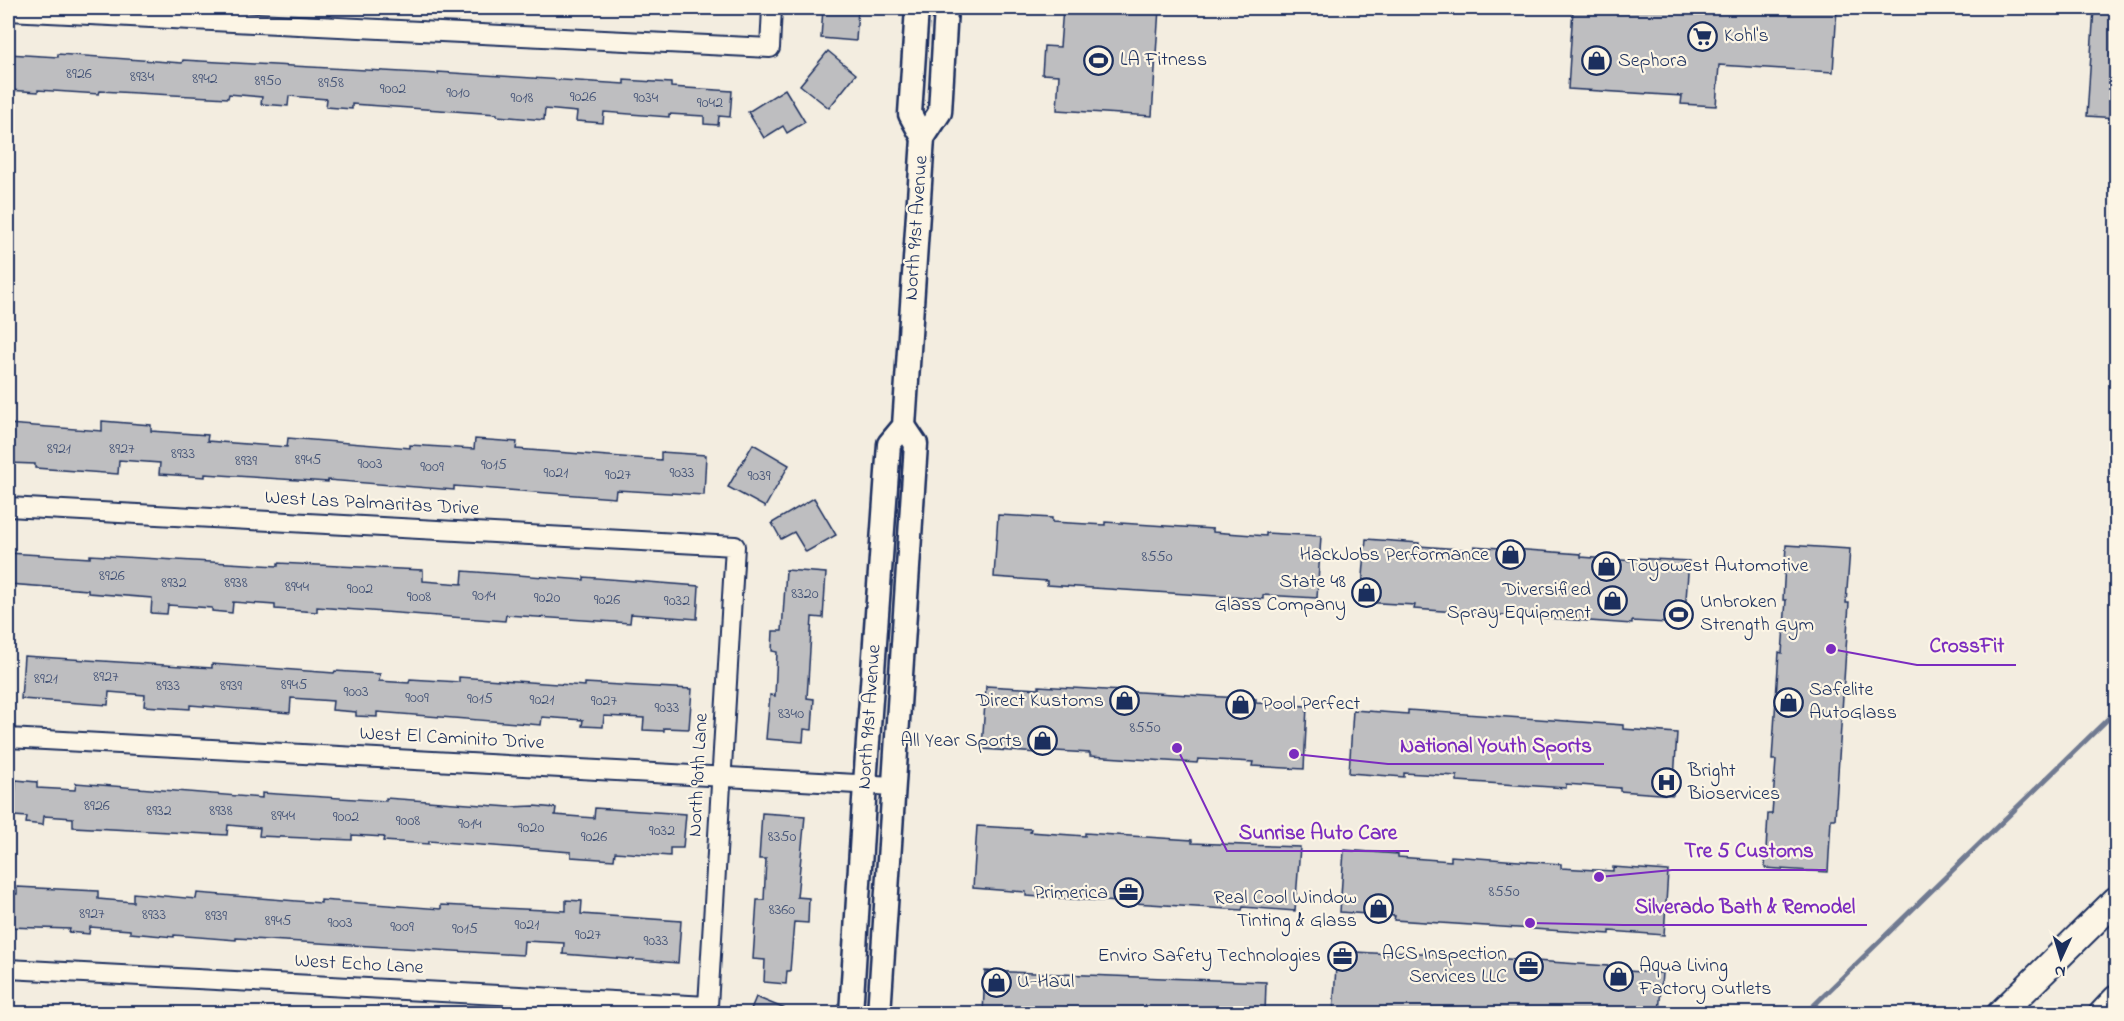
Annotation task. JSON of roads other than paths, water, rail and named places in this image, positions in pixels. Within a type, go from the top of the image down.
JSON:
[{"type":"highway","points":[[2000,1014],[2116,900]]},
{"type":"highway","points":[[2102,1014],[2116,999]]},
{"type":"main road","name":"North 91st Avenue","points":[[917,8],[910,114],[923,138]]},
{"type":"main road","name":"North 91st Avenue","points":[[851,1014],[889,444],[904,426],[923,138],[940,112],[946,8]]},
{"type":"main road","name":"North 91st Avenue","points":[[879,1014],[916,444],[904,426]]},
{"type":"street","points":[[8,11],[770,48],[772,8]]},
{"type":"street","name":"West Las Palmaritas Drive","points":[[8,507],[735,546]]},
{"type":"street","name":"North 90th Lane","points":[[708,1006],[735,546]]},
{"type":"street","name":"West El Caminito Drive","points":[[8,738],[893,786]]},
{"type":"street","name":"West Echo Lane","points":[[8,969],[708,1006]]},
{"type":"waterway","points":[[1805,1014],[2116,711]]},
{"type":"place","name":"Kohl's","points":[[1703,36]]},
{"type":"place","name":"LA Fitness","points":[[1099,60]]},
{"type":"place","name":"Sephora","points":[[1597,61]]},
{"type":"place","name":"HackJobs Performance","points":[[1510,555]]},
{"type":"place","name":"Toyowest Automotive","points":[[1606,566]]},
{"type":"place","name":"State 48 Glass Company","points":[[1367,593]]},
{"type":"place","name":"Diversified Spray Equipment","points":[[1612,601]]},
{"type":"place","name":"Unbroken Strength Gym","points":[[1679,614]]},
{"type":"place","name":"CrossFit","points":[[1831,649]]},
{"type":"place","name":"Direct Kustoms","points":[[1125,701]]},
{"type":"place","name":"Safelite AutoGlass","points":[[1788,702]]},
{"type":"place","name":"Pool Perfect","points":[[1241,704]]},
{"type":"place","name":"All Year Sports","points":[[1043,741]]},
{"type":"place","name":"Sunrise Auto Care","points":[[1177,748]]},
{"type":"place","name":"National Youth Sports","points":[[1294,754]]},
{"type":"place","name":"Bright Bioservices","points":[[1667,782]]},
{"type":"place","name":"Tre 5 Customs","points":[[1599,877]]},
{"type":"place","name":"Primerica","points":[[1129,893]]},
{"type":"place","name":"Real Cool Window Tinting & Glass","points":[[1378,909]]},
{"type":"place","name":"Silverado Bath & Remodel","points":[[1530,923]]},
{"type":"place","name":"Enviro Safety Technologies","points":[[1342,956]]},
{"type":"place","name":"ACS Inspection Services LLC","points":[[1528,966]]},
{"type":"place","name":"Aqua Living Factory Outlets","points":[[1618,977]]},
{"type":"place","name":"U-Haul","points":[[996,982]]}]
